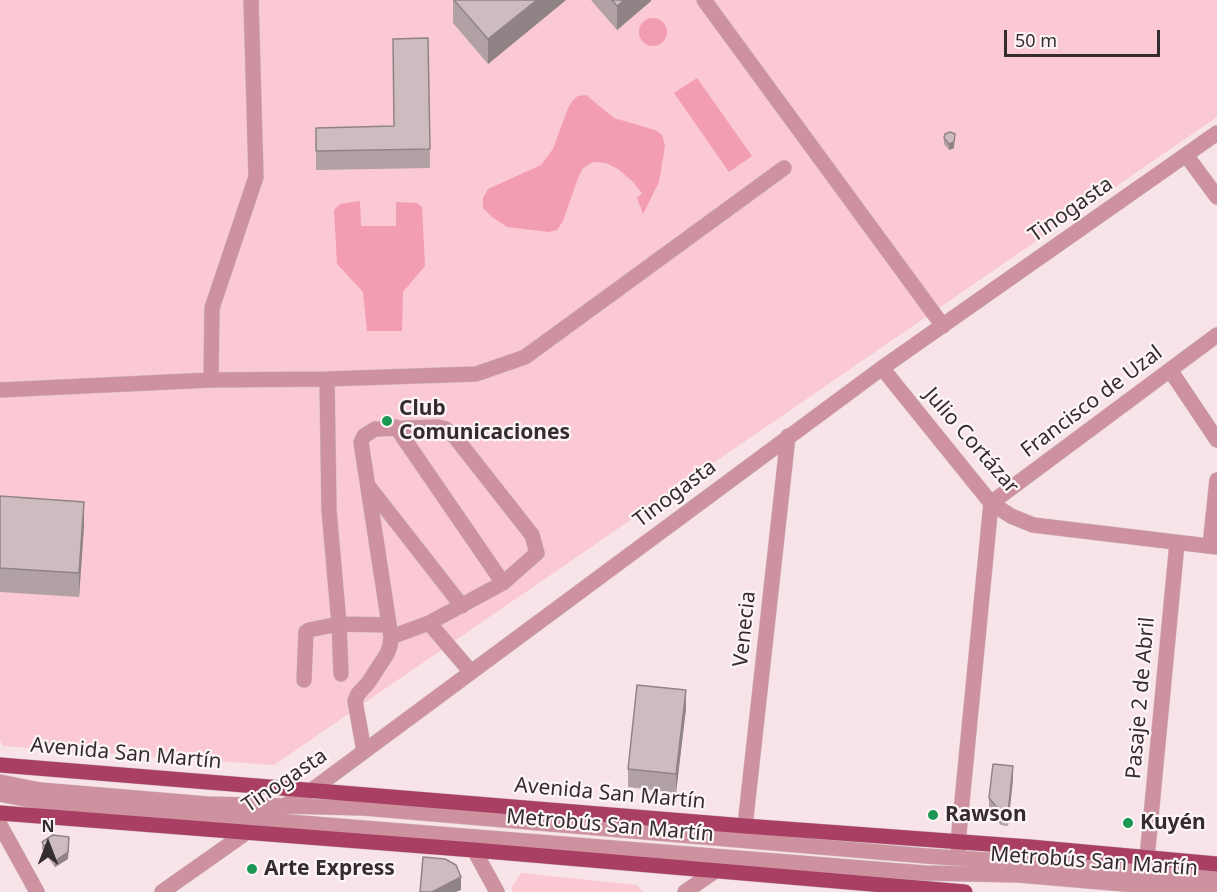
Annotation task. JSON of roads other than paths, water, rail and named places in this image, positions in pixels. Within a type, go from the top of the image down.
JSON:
[{"type":"main road","name":"Avenida San Martín","points":[[0,765],[312,790],[741,833],[959,850],[1146,858],[1217,864]]},
{"type":"main road","points":[[0,813],[474,850],[964,892]]},
{"type":"street","points":[[211,380],[212,308],[256,177],[251,0]]},
{"type":"street","points":[[704,0],[943,326]]},
{"type":"street","name":"Tinogasta","points":[[162,892],[284,806],[312,790],[882,368],[1217,133]]},
{"type":"street","points":[[1186,155],[1217,197]]},
{"type":"street","points":[[0,390],[211,380],[476,374],[525,357],[784,168]]},
{"type":"street","name":"Francisco de Uzal","points":[[991,502],[1217,335]]},
{"type":"street","name":"Julio Cortázar","points":[[882,368],[991,502],[1011,516],[1033,525],[1213,547]]},
{"type":"street","points":[[1170,370],[1217,440]]},
{"type":"street","points":[[327,379],[329,510],[341,674]]},
{"type":"street","points":[[396,427],[503,583]]},
{"type":"street","points":[[304,680],[306,633],[309,630],[339,624],[390,631],[429,623],[503,583],[537,553],[532,536],[456,437],[446,429],[438,427],[375,429],[364,436],[361,442],[390,631],[390,646],[387,654],[368,683],[357,694],[355,701],[364,751]]},
{"type":"street","name":"Venecia","points":[[741,833],[788,436]]},
{"type":"street","points":[[1213,547],[1217,480]]},
{"type":"street","points":[[367,485],[462,606]]},
{"type":"street","points":[[964,892],[959,850],[991,502]]},
{"type":"street","name":"Pasaje 2 de Abril","points":[[1146,858],[1177,543]]},
{"type":"street","points":[[429,623],[471,672]]},
{"type":"street","name":"Metrobús San Martín","points":[[0,782],[40,790],[207,804],[376,809],[741,833]]},
{"type":"street","name":"Metrobús San Martín","points":[[0,795],[39,802],[962,874],[1019,875],[1217,892]]},
{"type":"street","points":[[0,825],[37,892]]},
{"type":"street","points":[[685,892],[715,871],[741,833]]},
{"type":"street","points":[[474,850],[497,892]]},
{"type":"street","name":"Metrobús San Martín","points":[[959,850],[1217,879]]},
{"type":"place","name":"Club Comunicaciones","points":[[387,421]]},
{"type":"place","name":"Rawson","points":[[933,815]]},
{"type":"place","name":"Kuyén","points":[[1128,823]]},
{"type":"place","name":"Arte Express","points":[[252,869]]}]
